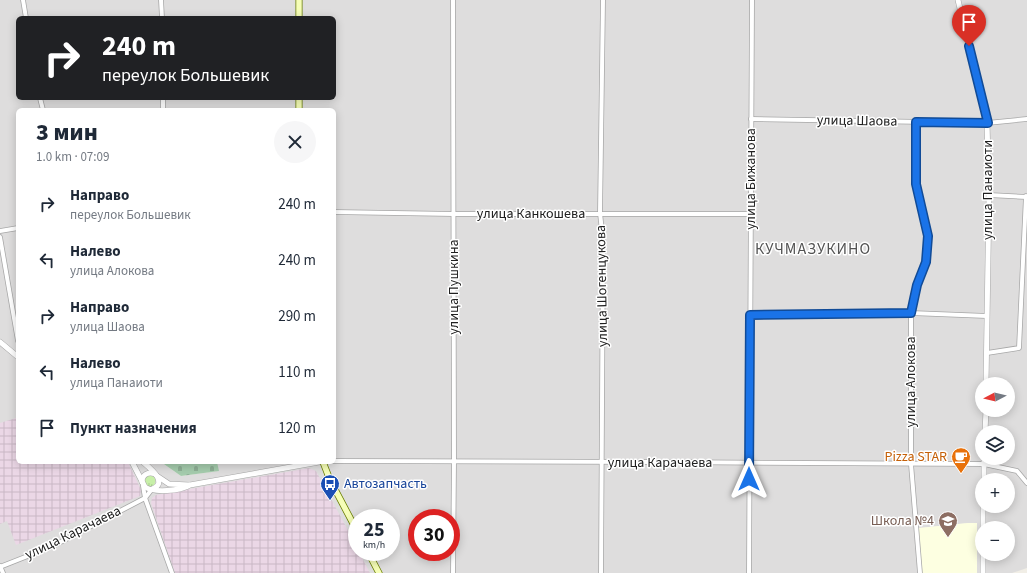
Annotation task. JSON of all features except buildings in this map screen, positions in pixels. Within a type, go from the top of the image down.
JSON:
[{"type":"main road","points":[[299,0],[299,16]]},
{"type":"main road","points":[[324,464],[330,480],[348,514]]},
{"type":"main road","points":[[373,561],[379,573]]},
{"type":"street","points":[[23,0],[26,16]]},
{"type":"street","points":[[162,0],[162,16]]},
{"type":"street","name":"улица Пушкина","points":[[453,0],[453,573]]},
{"type":"street","name":"улица Шогенцукова","points":[[602,573],[603,240],[600,214],[603,0]]},
{"type":"street","name":"улица Бижанова","points":[[750,573],[749,464],[752,0]]},
{"type":"street","name":"улица Панаиоти","points":[[958,0],[988,123],[989,195],[986,377]]},
{"type":"street","name":"улица Шаова","points":[[751,119],[988,123],[1027,119]]},
{"type":"street","name":"улица Алокова","points":[[916,122],[916,184],[928,236],[926,262],[917,285],[911,313],[911,464],[920,573]]},
{"type":"street","points":[[987,353],[1019,348],[1026,197],[989,195]]},
{"type":"street","name":"улица Канкошева","points":[[336,212],[454,214],[751,214]]},
{"type":"street","points":[[0,231],[16,228]]},
{"type":"street","points":[[0,237],[16,330]]},
{"type":"street","points":[[750,315],[911,313],[987,316]]},
{"type":"street","points":[[0,342],[16,355]]},
{"type":"street","name":"улица Карачаева","points":[[336,461],[975,464]]},
{"type":"street","points":[[133,464],[147,489],[162,491],[186,488],[307,464]]},
{"type":"street","points":[[145,464],[156,475],[169,484],[190,486]]},
{"type":"street","name":"улица Карачаева","points":[[989,465],[1017,471],[1027,483]]},
{"type":"street","points":[[156,475],[150,473],[145,474],[142,479],[145,498],[172,573]]},
{"type":"street","points":[[145,498],[158,484],[156,475]]},
{"type":"street","name":"улица Карачаева","points":[[0,567],[53,546],[145,498]]},
{"type":"street","points":[[983,561],[983,573]]},
{"type":"street","points":[[0,567],[3,573]]},
{"type":"shaded area","points":[[0,0],[1027,0],[1027,568],[1012,573],[977,573],[977,561],[1015,561],[1015,521],[975,521],[975,523],[919,528],[921,573],[0,573]]},
{"type":"shaded area","points":[[16,418],[16,464],[129,464],[141,490],[140,496],[16,545],[7,521],[0,524],[0,423]]},
{"type":"shaded area","name":"Автозапчасть","points":[[309,468],[316,471],[348,530],[348,561],[364,561],[370,573],[175,573],[151,503],[152,498],[156,495]]},
{"type":"shaded area","name":"Школа №4","points":[[975,523],[975,561],[977,561],[977,573],[921,573],[919,528]]},
{"type":"green space","points":[[164,464],[217,464],[219,471],[181,476]]},
{"type":"green space","points":[[150,475],[154,477],[156,481],[154,485],[150,487],[146,485],[144,481],[146,477]]},
{"type":"place","name":"Pizza STAR","points":[[961,474]]},
{"type":"place","name":"Автозапчасть","points":[[330,501]]},
{"type":"place","name":"Школа №4","points":[[948,538]]},
{"type":"district","name":"КУЧМАЗУКИНО","points":[[813,249]]},
{"type":"route","points":[[749,479],[750,315],[911,313],[917,285],[926,262],[928,236],[916,184],[916,122],[988,123],[969,46]]}]
